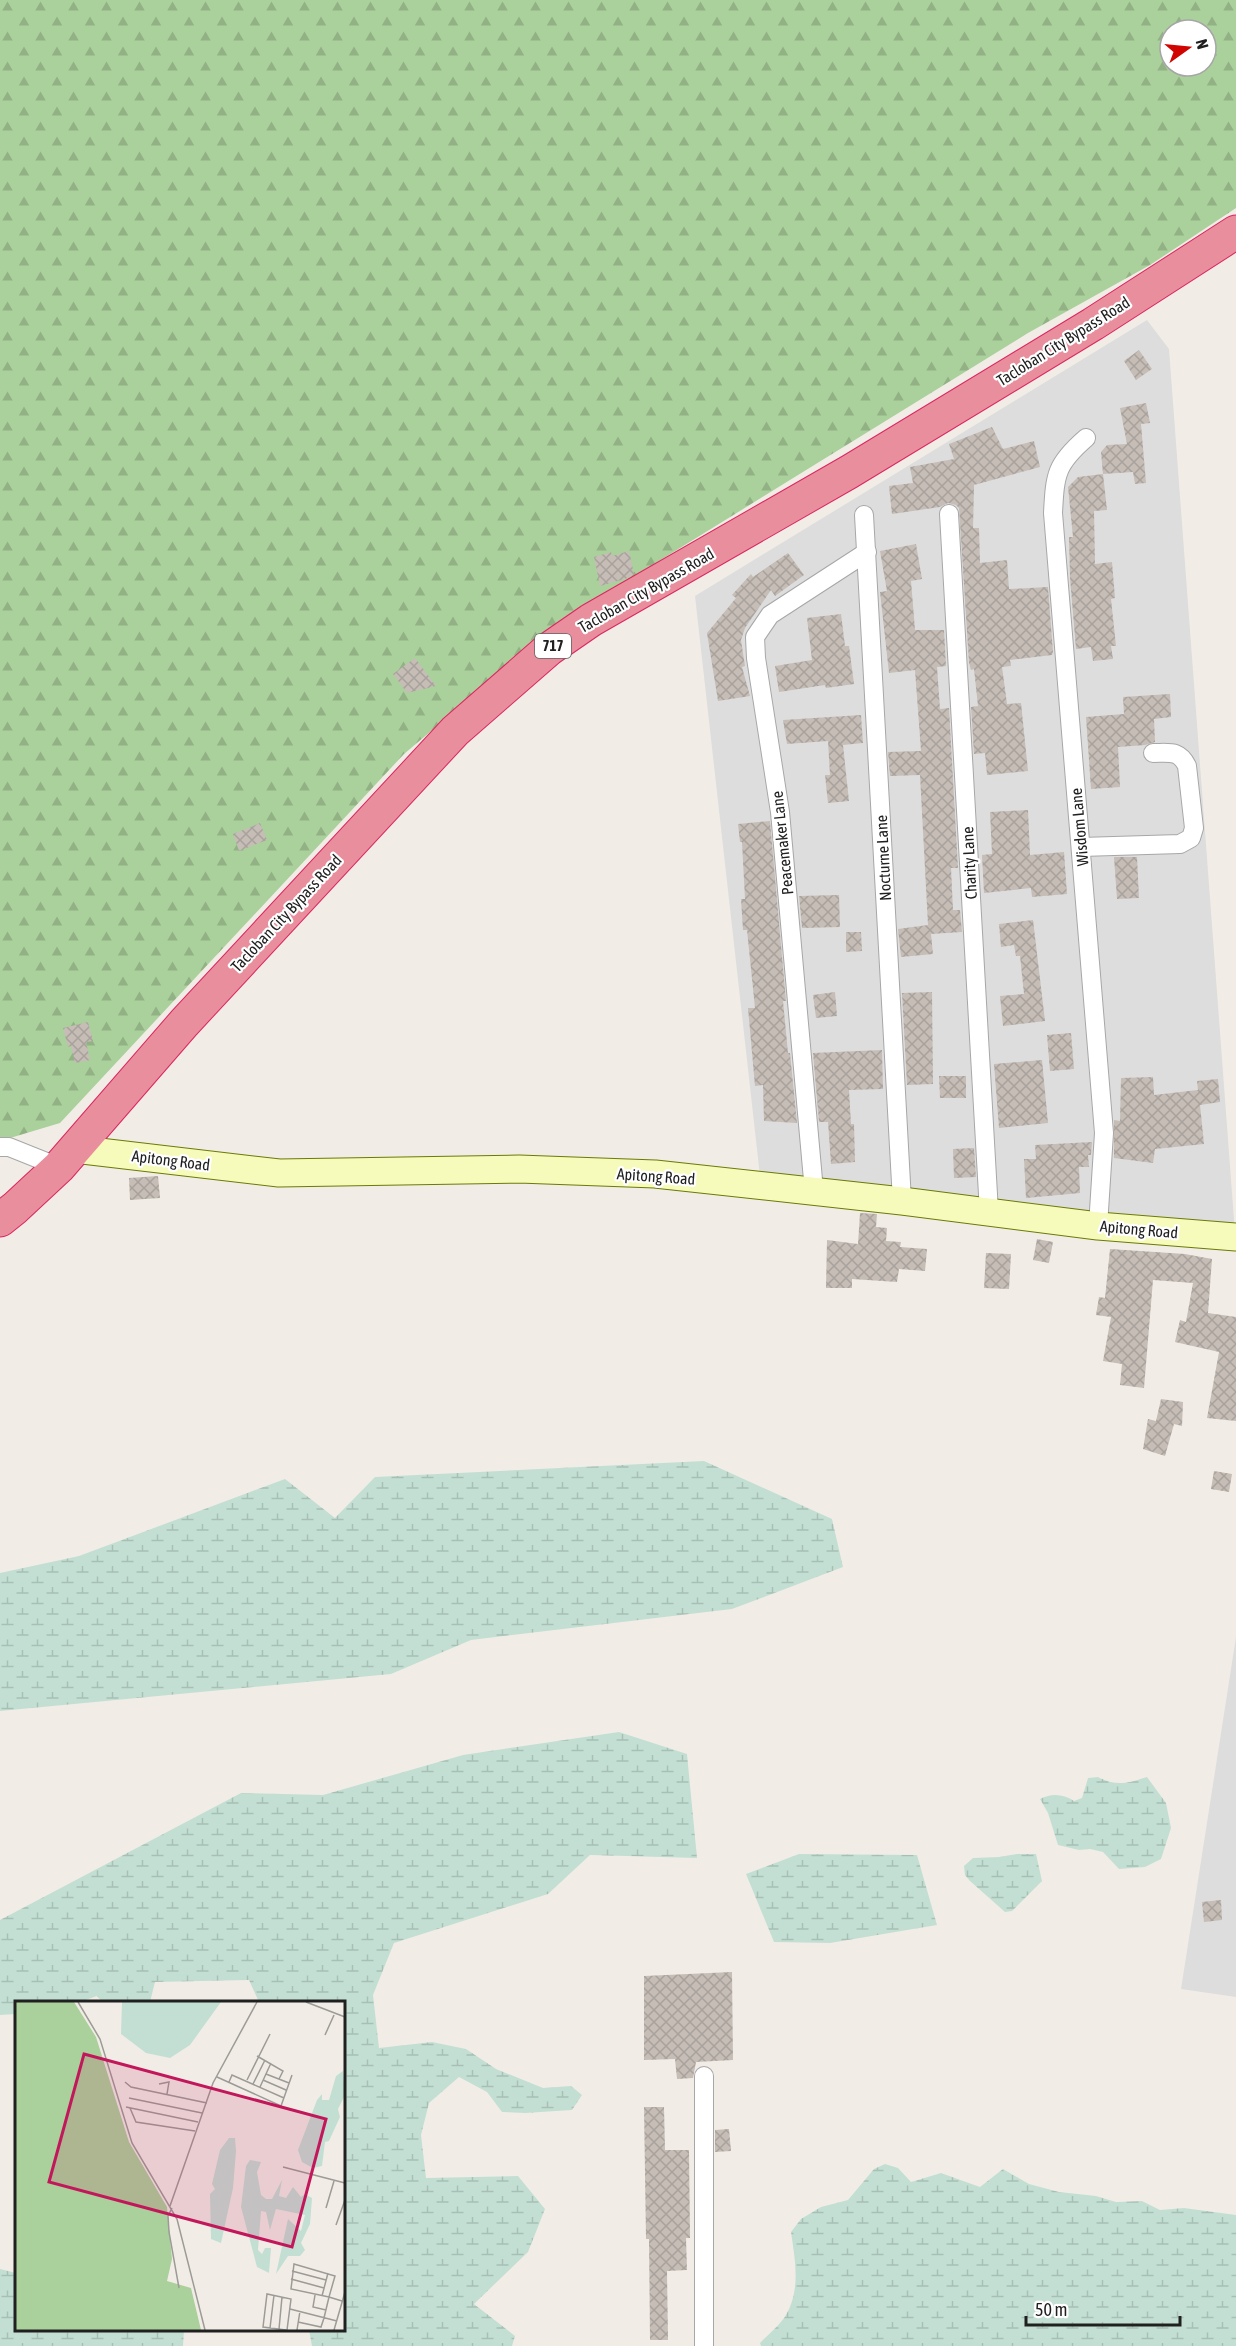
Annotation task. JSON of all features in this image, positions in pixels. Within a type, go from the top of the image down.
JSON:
[{"type":"highway","name":"Tacloban City Bypass Road","points":[[0,1220],[66,1158],[192,1015],[455,731],[549,649],[591,620],[870,460],[1093,324],[1236,232]]},
{"type":"street","name":"Wisdom Lane","points":[[1086,438],[1065,456],[1054,481],[1053,513],[1104,1133],[1098,1227]]},
{"type":"street","name":"Charity Lane","points":[[949,514],[989,1212]]},
{"type":"street","name":"Nocturne Lane","points":[[864,515],[902,1201]]},
{"type":"street","name":"Peacemaker Lane","points":[[814,1191],[780,812],[756,658],[755,637],[770,615],[867,552]]},
{"type":"street","points":[[1081,847],[1180,844],[1191,838],[1194,828],[1187,766],[1182,757],[1174,753],[1153,753]]},
{"type":"street","points":[[0,1148],[9,1147],[66,1158]]},
{"type":"street","name":"Apitong Road","points":[[66,1158],[279,1173],[553,1170],[655,1174],[902,1201],[1098,1227],[1236,1237]]},
{"type":"street","points":[[704,2076],[704,2346]]},
{"type":"shaded area","points":[[1147,320],[1169,349],[1235,1233],[760,1176],[695,596]]},
{"type":"shaded area","points":[[1236,1637],[1236,1997],[1181,1989]]},
{"type":"green space","points":[[0,0],[1236,0],[1236,208],[1150,265],[1028,333],[557,624],[404,754],[60,1123],[0,1141]]},
{"type":"green space","points":[[704,1461],[832,1519],[843,1567],[732,1609],[471,1640],[391,1674],[0,1711],[0,1573],[79,1556],[285,1479],[335,1518],[375,1477]]},
{"type":"green space","points":[[619,1732],[687,1754],[697,1858],[590,1855],[548,1894],[394,1943],[373,1995],[379,2048],[432,2042],[466,2049],[496,2069],[543,2088],[571,2086],[582,2095],[572,2110],[502,2112],[487,2092],[459,2077],[429,2103],[421,2135],[426,2178],[518,2176],[545,2209],[528,2252],[474,2304],[515,2336],[512,2346],[312,2346],[309,2331],[345,2331],[345,2001],[259,2001],[249,1980],[155,1982],[150,2001],[101,2001],[97,1996],[83,2001],[15,2001],[15,2014],[0,2015],[0,1920],[241,1793],[323,1795],[463,1755]]},
{"type":"green space","points":[[1098,1777],[1122,1783],[1147,1777],[1166,1803],[1171,1828],[1161,1859],[1145,1867],[1119,1869],[1103,1852],[1058,1845],[1048,1813],[1040,1799],[1053,1795],[1074,1801],[1082,1798],[1088,1778]]},
{"type":"green space","points":[[799,1854],[917,1855],[937,1925],[830,1943],[774,1942],[746,1874]]},
{"type":"green space","points":[[1036,1854],[1042,1881],[1012,1911],[1005,1912],[970,1881],[965,1875],[964,1866],[973,1858]]},
{"type":"green space","points":[[885,2164],[898,2168],[911,2182],[941,2173],[980,2187],[1003,2169],[1029,2184],[1059,2192],[1096,2196],[1116,2202],[1142,2201],[1160,2210],[1184,2208],[1236,2215],[1236,2346],[761,2346],[760,2343],[786,2315],[794,2295],[796,2274],[791,2232],[801,2219],[821,2207],[848,2200],[874,2169]]},
{"type":"green space","points":[[0,2269],[15,2273],[15,2331],[184,2331],[183,2346],[0,2346]]},
{"type":"building","points":[[1139,350],[1152,369],[1136,380],[1124,361]]},
{"type":"building","points":[[1146,403],[1150,423],[1141,424],[1146,483],[1135,484],[1133,472],[1103,474],[1101,452],[1107,445],[1127,444],[1120,408]]},
{"type":"building","points":[[992,427],[1003,449],[1034,441],[1040,467],[974,485],[973,528],[979,528],[980,563],[1007,560],[1009,589],[1048,587],[1053,652],[1052,655],[1010,660],[1011,666],[1002,667],[1007,704],[1021,703],[1028,771],[987,775],[985,753],[974,754],[971,707],[978,706],[974,669],[971,670],[969,663],[959,508],[948,503],[940,507],[892,514],[889,486],[913,483],[910,467],[954,459],[949,444]]},
{"type":"building","points":[[1103,474],[1107,510],[1094,511],[1095,564],[1112,562],[1115,598],[1111,599],[1116,646],[1111,646],[1113,659],[1093,661],[1091,647],[1076,649],[1070,578],[1069,537],[1073,537],[1068,487],[1078,477]]},
{"type":"building","points":[[916,544],[922,579],[911,581],[915,630],[944,630],[946,666],[937,667],[940,709],[949,708],[958,868],[951,868],[953,910],[960,910],[962,932],[931,934],[933,954],[901,957],[898,929],[928,925],[920,775],[890,776],[888,752],[921,751],[915,670],[889,673],[880,592],[887,591],[880,551]]},
{"type":"building","points":[[629,551],[634,574],[600,586],[594,557],[611,552],[612,556]]},
{"type":"building","points":[[788,553],[804,575],[775,596],[771,590],[745,628],[741,640],[745,666],[742,667],[750,696],[718,701],[707,633],[736,598],[732,595],[751,574],[753,577]]},
{"type":"building","points":[[841,614],[845,646],[849,646],[854,684],[826,688],[825,685],[779,692],[775,666],[812,660],[807,618]]},
{"type":"building","points":[[415,658],[436,686],[407,693],[393,674]]},
{"type":"building","points":[[1170,694],[1171,717],[1154,719],[1155,742],[1118,747],[1120,787],[1091,789],[1086,717],[1124,714],[1123,697]]},
{"type":"building","points":[[861,715],[863,743],[843,745],[849,801],[828,803],[825,775],[830,775],[828,741],[787,744],[783,720]]},
{"type":"building","points":[[1028,810],[1030,855],[1064,852],[1067,894],[1032,897],[1031,888],[984,893],[982,855],[992,854],[990,812]]},
{"type":"building","points":[[770,821],[786,1001],[783,1001],[797,1123],[764,1121],[763,1085],[755,1086],[748,1008],[755,1008],[747,930],[743,930],[741,899],[745,899],[742,842],[740,842],[738,824]]},
{"type":"building","points":[[260,823],[267,840],[239,851],[233,834]]},
{"type":"building","points":[[1114,857],[1137,857],[1139,898],[1117,899]]},
{"type":"building","points":[[839,895],[840,927],[802,928],[799,896]]},
{"type":"building","points":[[1033,920],[1045,1021],[1003,1026],[1000,996],[1024,994],[1020,956],[1016,956],[1014,945],[1001,947],[999,924]]},
{"type":"building","points":[[846,932],[861,932],[862,951],[846,952]]},
{"type":"building","points":[[835,992],[837,1016],[816,1018],[813,995]]},
{"type":"building","points":[[932,992],[933,1084],[907,1085],[902,993]]},
{"type":"building","points":[[88,1022],[93,1041],[86,1042],[90,1060],[75,1063],[63,1028]]},
{"type":"building","points":[[1071,1033],[1074,1069],[1050,1071],[1047,1035]]},
{"type":"building","points":[[882,1050],[883,1089],[849,1090],[851,1124],[854,1124],[855,1162],[831,1164],[828,1122],[819,1122],[813,1053]]},
{"type":"building","points":[[1042,1060],[1048,1123],[999,1128],[994,1064]]},
{"type":"building","points":[[939,1076],[966,1076],[966,1098],[940,1098]]},
{"type":"building","points":[[1153,1077],[1154,1095],[1198,1090],[1197,1081],[1218,1079],[1220,1102],[1200,1105],[1204,1144],[1155,1149],[1153,1163],[1114,1158],[1114,1120],[1120,1121],[1121,1078]]},
{"type":"building","points":[[1092,1142],[1091,1155],[1088,1155],[1089,1167],[1079,1167],[1080,1193],[1026,1198],[1024,1159],[1036,1159],[1035,1145]]},
{"type":"building","points":[[974,1148],[976,1177],[954,1178],[953,1149]]},
{"type":"building","points":[[158,1176],[160,1198],[130,1200],[129,1178]]},
{"type":"building","points":[[860,1213],[877,1214],[876,1227],[887,1228],[886,1241],[901,1242],[900,1247],[927,1249],[925,1271],[899,1269],[897,1282],[852,1279],[852,1288],[826,1288],[827,1240],[858,1244]]},
{"type":"building","points":[[1037,1239],[1053,1242],[1049,1263],[1033,1260]]},
{"type":"building","points":[[1110,1249],[1185,1254],[1212,1259],[1208,1313],[1236,1317],[1236,1421],[1207,1418],[1219,1352],[1175,1342],[1180,1320],[1186,1322],[1193,1283],[1153,1280],[1144,1388],[1120,1385],[1122,1364],[1103,1361],[1111,1317],[1096,1315],[1099,1297],[1105,1298]]},
{"type":"building","points":[[986,1253],[1011,1254],[1009,1289],[984,1288]]},
{"type":"building","points":[[1161,1399],[1183,1402],[1182,1426],[1174,1424],[1165,1456],[1143,1449],[1148,1419],[1156,1421]]},
{"type":"building","points":[[1214,1471],[1232,1474],[1229,1492],[1211,1489]]},
{"type":"building","points":[[1221,1900],[1222,1920],[1204,1922],[1202,1902]]},
{"type":"building","points":[[732,1972],[733,2060],[696,2062],[693,2078],[677,2079],[675,2059],[644,2060],[644,1976]]},
{"type":"building","points":[[644,2107],[664,2107],[665,2150],[689,2150],[690,2238],[686,2238],[687,2270],[667,2271],[668,2340],[650,2340]]},
{"type":"building","points":[[729,2129],[731,2151],[715,2152],[715,2130]]}]
